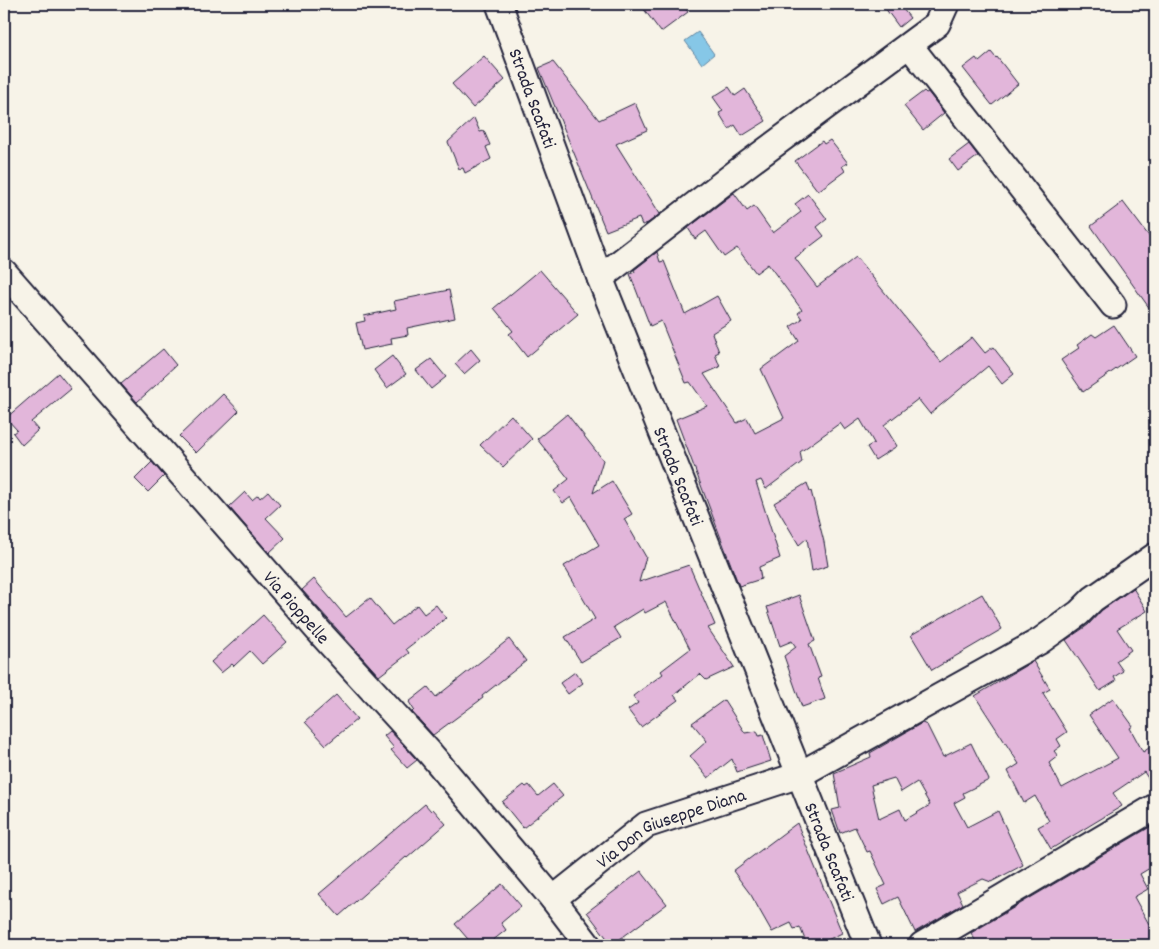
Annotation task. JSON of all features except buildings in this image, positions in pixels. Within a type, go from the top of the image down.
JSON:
[{"type":"street","name":"Strada Scafati","points":[[499,4],[600,278],[868,945]]},
{"type":"street","points":[[600,278],[745,166],[910,46],[937,24],[946,4]]},
{"type":"street","points":[[910,46],[1114,306]]},
{"type":"street","name":"Via Pioppelle","points":[[4,272],[324,637],[429,752],[553,899],[588,945]]},
{"type":"street","name":"Via Don Giuseppe Diana","points":[[553,899],[646,825],[799,775],[1040,641],[1079,613],[1093,599],[1155,556]]},
{"type":"street","points":[[922,945],[1155,807]]},
{"type":"water","points":[[698,32],[714,54],[702,64],[685,41]]}]
